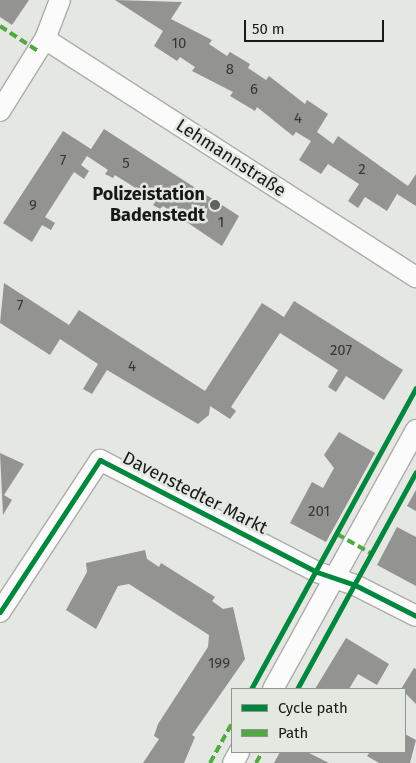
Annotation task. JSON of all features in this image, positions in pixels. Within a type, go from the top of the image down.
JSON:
[{"type":"street","points":[[0,111],[46,39],[60,0]]},
{"type":"street","name":"Lehmannstraße","points":[[46,39],[416,277]]},
{"type":"street","points":[[275,688],[416,430]]},
{"type":"street","name":"Davenstedter Markt","points":[[0,612],[100,460],[334,578]]},
{"type":"street","points":[[334,578],[416,616]]},
{"type":"building","points":[[0,0],[29,0],[12,25],[0,17]]},
{"type":"building","points":[[115,0],[182,2],[171,19],[212,40],[209,44],[227,56],[230,52],[250,64],[248,68],[266,80],[269,76],[305,104],[307,100],[328,114],[317,132],[333,144],[338,136],[408,186],[416,174],[416,206],[397,194],[387,211],[365,197],[358,208],[348,201],[359,184],[328,164],[321,174],[299,160],[311,141],[296,132],[293,136],[257,107],[255,111],[230,96],[233,92],[192,71],[195,67],[180,57],[177,61],[154,46],[163,31]]},
{"type":"building","points":[[104,129],[239,216],[222,246],[163,206],[160,209],[153,205],[156,201],[115,175],[113,178],[105,174],[108,170],[87,156],[81,165],[89,171],[84,179],[74,172],[45,217],[55,223],[51,230],[42,225],[32,242],[3,223],[63,131],[91,149]]},
{"type":"building","points":[[4,283],[69,325],[79,310],[205,391],[262,303],[284,317],[294,301],[403,370],[384,400],[346,376],[336,392],[328,387],[338,370],[280,333],[231,407],[236,411],[230,419],[210,406],[209,415],[198,424],[107,370],[92,394],[83,389],[98,364],[60,339],[50,355],[0,323]]},
{"type":"building","points":[[339,432],[375,453],[326,542],[290,523],[312,482],[323,488],[334,468],[324,455]]},
{"type":"building","points":[[0,453],[24,464],[4,495],[12,500],[3,515]]},
{"type":"building","points":[[416,490],[416,511],[407,506]]},
{"type":"building","points":[[397,527],[416,537],[416,586],[377,565]]},
{"type":"building","points":[[145,550],[147,559],[159,567],[161,563],[215,597],[212,601],[223,609],[233,607],[245,659],[192,735],[195,737],[184,763],[143,763],[159,739],[154,736],[158,724],[208,647],[209,635],[129,584],[118,586],[96,629],[66,610],[87,572],[86,563]]},
{"type":"building","points":[[346,638],[389,664],[377,685],[358,674],[350,688],[316,688]]},
{"type":"building","points":[[414,668],[416,669],[416,704],[406,694],[406,688],[402,688]]},
{"type":"building","points":[[406,735],[416,740],[410,763],[379,763],[367,756],[369,753],[406,753]]},
{"type":"building","points":[[279,753],[309,753],[329,763],[274,763]]},
{"type":"marked path","points":[[0,26],[38,51]]},
{"type":"marked path","points":[[337,534],[372,554]]},
{"type":"marked path","points":[[210,763],[231,725]]},
{"type":"marked path","points":[[256,763],[261,753]]},
{"type":"cycle path","points":[[252,688],[416,388]]},
{"type":"cycle path","points":[[0,612],[100,460],[317,572],[355,585],[416,616]]},
{"type":"cycle path","points":[[298,688],[416,472]]},
{"type":"place","name":"Polizeistation Badenstedt","points":[[215,205]]}]
